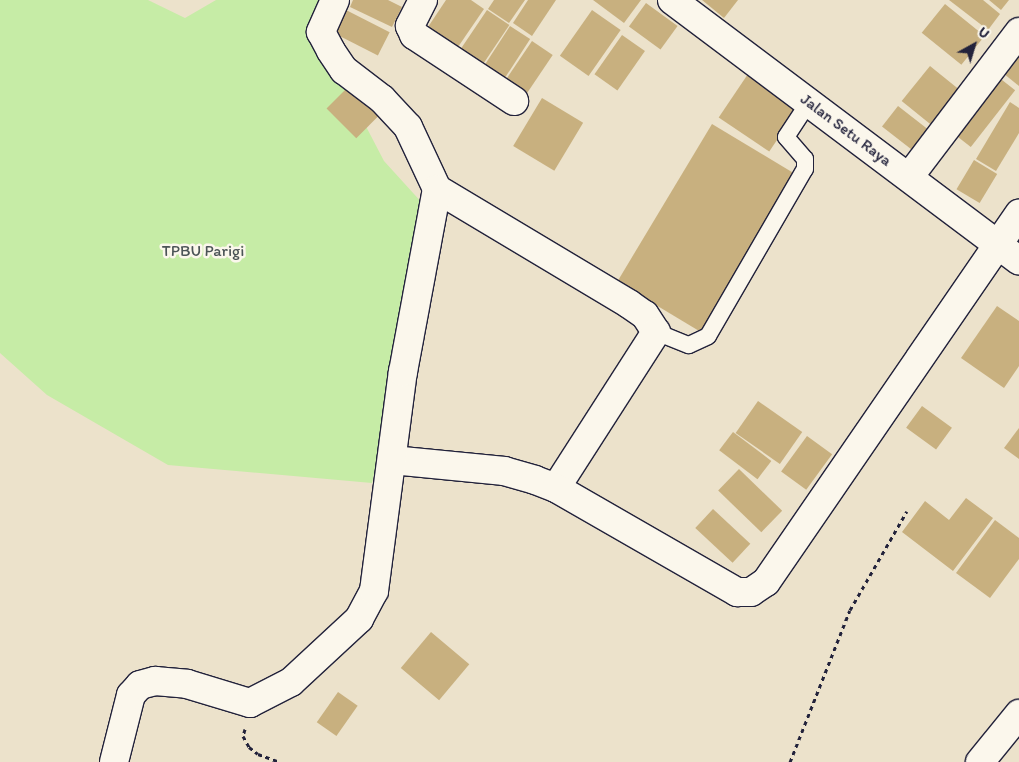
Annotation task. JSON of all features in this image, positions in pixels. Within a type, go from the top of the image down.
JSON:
[{"type":"street","points":[[335,0],[322,32],[331,51],[344,70],[382,99],[408,127],[437,189],[629,304],[645,315],[656,332],[556,488]]},
{"type":"street","points":[[423,0],[410,26],[414,35],[514,101]]},
{"type":"street","name":"Jalan Setu Raya","points":[[672,0],[1009,254]]},
{"type":"street","points":[[909,177],[1019,32]]},
{"type":"street","points":[[114,762],[131,695],[140,685],[155,681],[187,684],[250,703],[291,682],[360,619],[374,591],[403,372],[437,189]]},
{"type":"street","points":[[392,460],[504,471],[556,488],[737,592],[759,588],[1009,254],[1019,214]]},
{"type":"street","points":[[980,762],[1019,714]]},
{"type":"lane","points":[[656,332],[690,345],[708,336],[805,169],[805,159],[786,137],[809,102]]},
{"type":"path","points":[[790,762],[850,610],[907,511]]},
{"type":"path","points":[[250,703],[243,736],[258,754],[280,762]]},
{"type":"green space","name":"TPBU Parigi","points":[[0,0],[148,0],[185,18],[216,0],[336,0],[321,40],[384,161],[424,205],[423,246],[372,483],[168,465],[47,395],[0,353]]},
{"type":"building","points":[[353,0],[388,0],[402,7],[392,27],[350,7]]},
{"type":"building","points":[[446,0],[471,0],[484,9],[458,47],[428,27]]},
{"type":"building","points":[[494,0],[525,0],[509,23],[488,9]]},
{"type":"building","points":[[528,0],[556,0],[532,36],[513,23]]},
{"type":"building","points":[[593,0],[641,0],[624,23]]},
{"type":"building","points":[[702,0],[738,0],[724,18]]},
{"type":"building","points":[[949,0],[983,0],[1000,14],[988,30]]},
{"type":"building","points":[[989,0],[1009,0],[1001,10]]},
{"type":"building","points":[[646,3],[678,26],[661,49],[629,26]]},
{"type":"building","points":[[945,4],[985,36],[961,65],[922,33]]},
{"type":"building","points":[[346,10],[390,32],[378,55],[334,33]]},
{"type":"building","points":[[487,10],[509,25],[483,64],[461,49]]},
{"type":"building","points":[[592,10],[621,30],[589,76],[560,56]]},
{"type":"building","points":[[510,26],[530,39],[504,79],[484,66]]},
{"type":"building","points":[[622,35],[645,51],[617,90],[594,74]]},
{"type":"building","points":[[532,41],[553,55],[526,94],[506,80]]},
{"type":"building","points":[[1019,43],[1019,86],[998,69]]},
{"type":"building","points":[[930,66],[965,94],[937,129],[902,101]]},
{"type":"building","points":[[750,71],[801,105],[769,152],[719,117]]},
{"type":"building","points":[[997,76],[1015,90],[971,147],[953,133]]},
{"type":"building","points":[[352,83],[382,113],[356,138],[327,108]]},
{"type":"building","points":[[542,98],[583,123],[554,171],[513,146]]},
{"type":"building","points":[[1010,102],[1019,108],[1019,133],[996,171],[976,159]]},
{"type":"building","points":[[898,106],[933,133],[917,154],[882,126]]},
{"type":"building","points":[[712,124],[796,174],[701,332],[617,282]]},
{"type":"building","points":[[974,160],[997,174],[980,203],[956,189]]},
{"type":"building","points":[[997,306],[1019,321],[1019,366],[1004,388],[961,358]]},
{"type":"building","points":[[758,401],[802,432],[780,464],[736,433]]},
{"type":"building","points":[[922,406],[952,428],[936,450],[906,428]]},
{"type":"building","points":[[1019,428],[1019,459],[1004,448]]},
{"type":"building","points":[[733,432],[771,461],[757,479],[719,450]]},
{"type":"building","points":[[807,436],[832,454],[806,490],[781,472]]},
{"type":"building","points":[[739,469],[782,511],[761,532],[718,491]]},
{"type":"building","points":[[966,498],[993,518],[953,571],[902,532],[925,501],[949,520]]},
{"type":"building","points":[[713,509],[750,544],[733,563],[695,528]]},
{"type":"building","points":[[995,520],[1019,538],[1019,559],[990,598],[956,573]]},
{"type":"building","points":[[431,632],[469,664],[439,700],[401,668]]},
{"type":"building","points":[[338,692],[358,706],[336,736],[317,722]]}]
